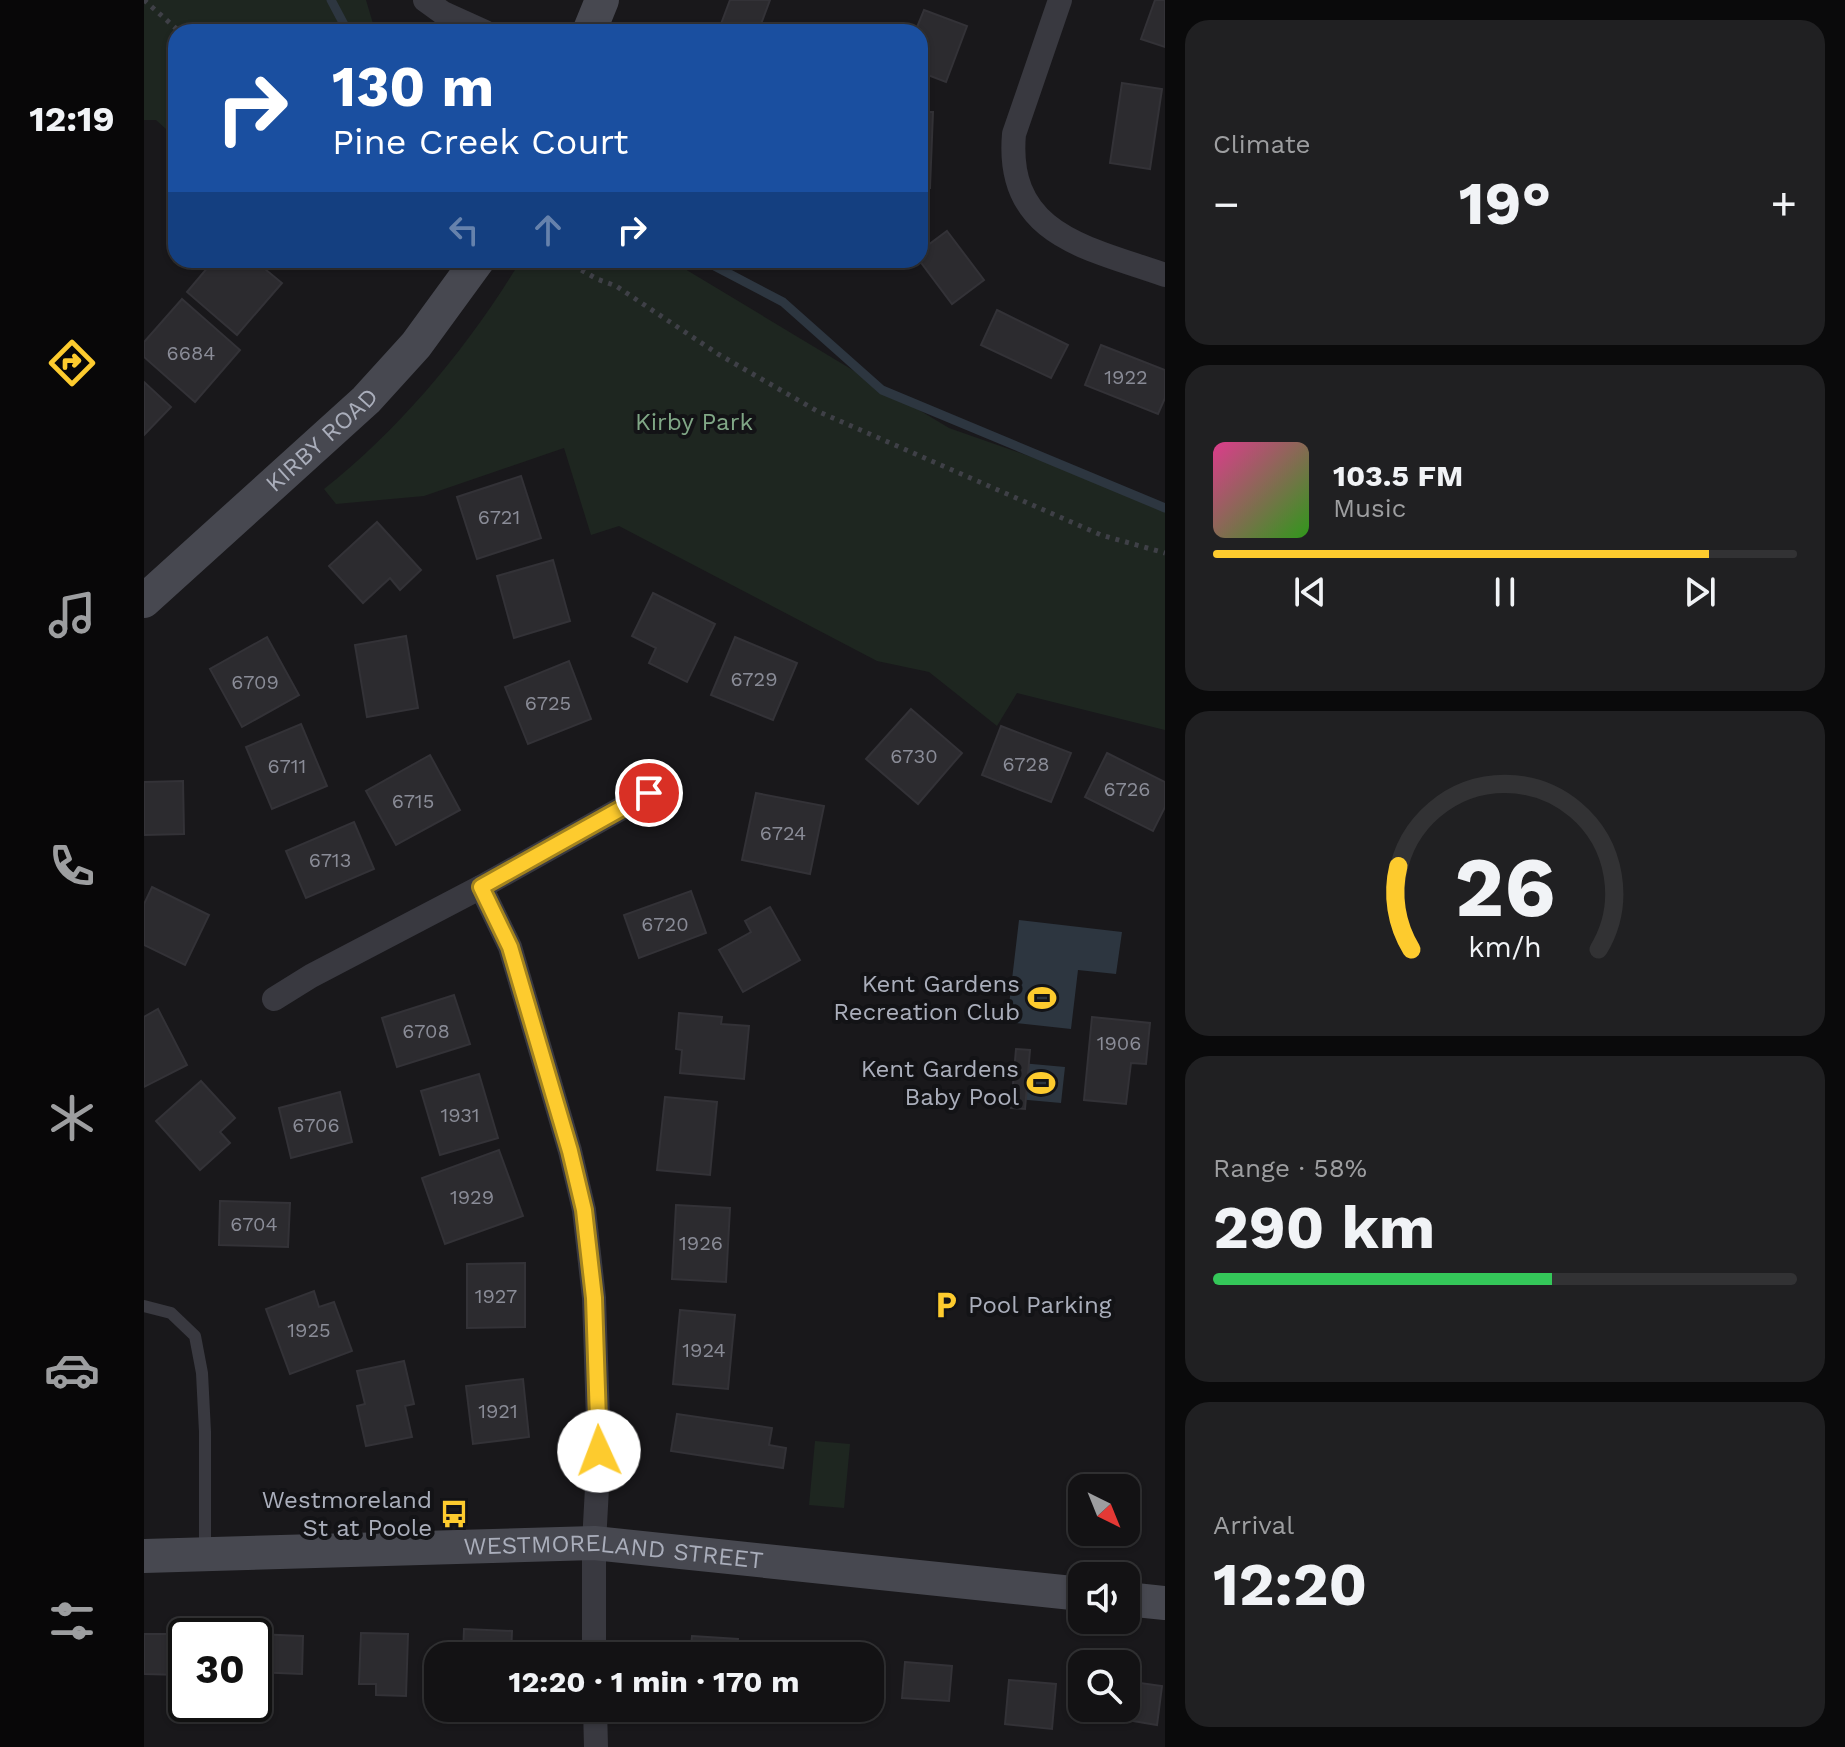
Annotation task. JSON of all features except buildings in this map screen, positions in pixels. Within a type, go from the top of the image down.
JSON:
[{"type":"main road","points":[[592,24],[602,0]]},
{"type":"main road","name":"KIRBY ROAD","points":[[144,601],[366,400],[416,345],[472,268]]},
{"type":"main road","name":"WESTMORELAND STREET","points":[[144,1556],[594,1543],[1068,1593]]},
{"type":"main road","points":[[1140,1600],[1165,1603]]},
{"type":"street","points":[[425,0],[443,13],[467,24]]},
{"type":"street","points":[[1060,0],[1014,134],[1012,156],[1017,184],[1039,220],[1061,238],[1165,275]]},
{"type":"street","points":[[274,999],[649,793]]},
{"type":"street","points":[[481,887],[510,947],[570,1151],[584,1210],[594,1298],[599,1451],[594,1543],[594,1642]]},
{"type":"street","points":[[595,1722],[596,1747]]},
{"type":"lane","points":[[144,1306],[171,1313],[195,1336],[202,1373],[205,1555]]},
{"type":"path","points":[[144,0],[171,24]]},
{"type":"path","points":[[578,268],[616,286],[718,354],[817,411],[1101,535],[1165,553]]},
{"type":"green space","points":[[144,0],[366,0],[373,24],[168,24],[168,131],[156,120],[144,120]]},
{"type":"green space","name":"Kirby Park","points":[[516,268],[683,268],[949,428],[1165,504],[1165,730],[1017,693],[997,726],[929,672],[877,661],[619,526],[591,535],[564,448],[424,496],[336,504],[324,489],[407,412],[456,354]]},
{"type":"green space","points":[[815,1441],[850,1444],[844,1508],[809,1505]]},
{"type":"shaded area","name":"Kent Gardens Recreation Club","points":[[1019,920],[1122,932],[1116,974],[1078,970],[1071,1029],[1007,1022]]},
{"type":"shaded area","name":"Kent Gardens Baby Pool","points":[[1021,1063],[1065,1067],[1061,1103],[1017,1099]]},
{"type":"waterway","points":[[331,0],[344,24]]},
{"type":"waterway","points":[[718,268],[783,302],[882,390],[1165,508]]},
{"type":"place","name":"Kent Gardens Recreation Club","points":[[1042,998]]},
{"type":"place","name":"Kent Gardens Baby Pool","points":[[1041,1083]]},
{"type":"place","name":"Pool Parking","points":[[946,1305]]},
{"type":"place","name":"Westmoreland St at Poole","points":[[454,1514]]},
{"type":"route","points":[[599,1451],[594,1298],[584,1210],[570,1151],[510,947],[481,887],[649,793]]}]
